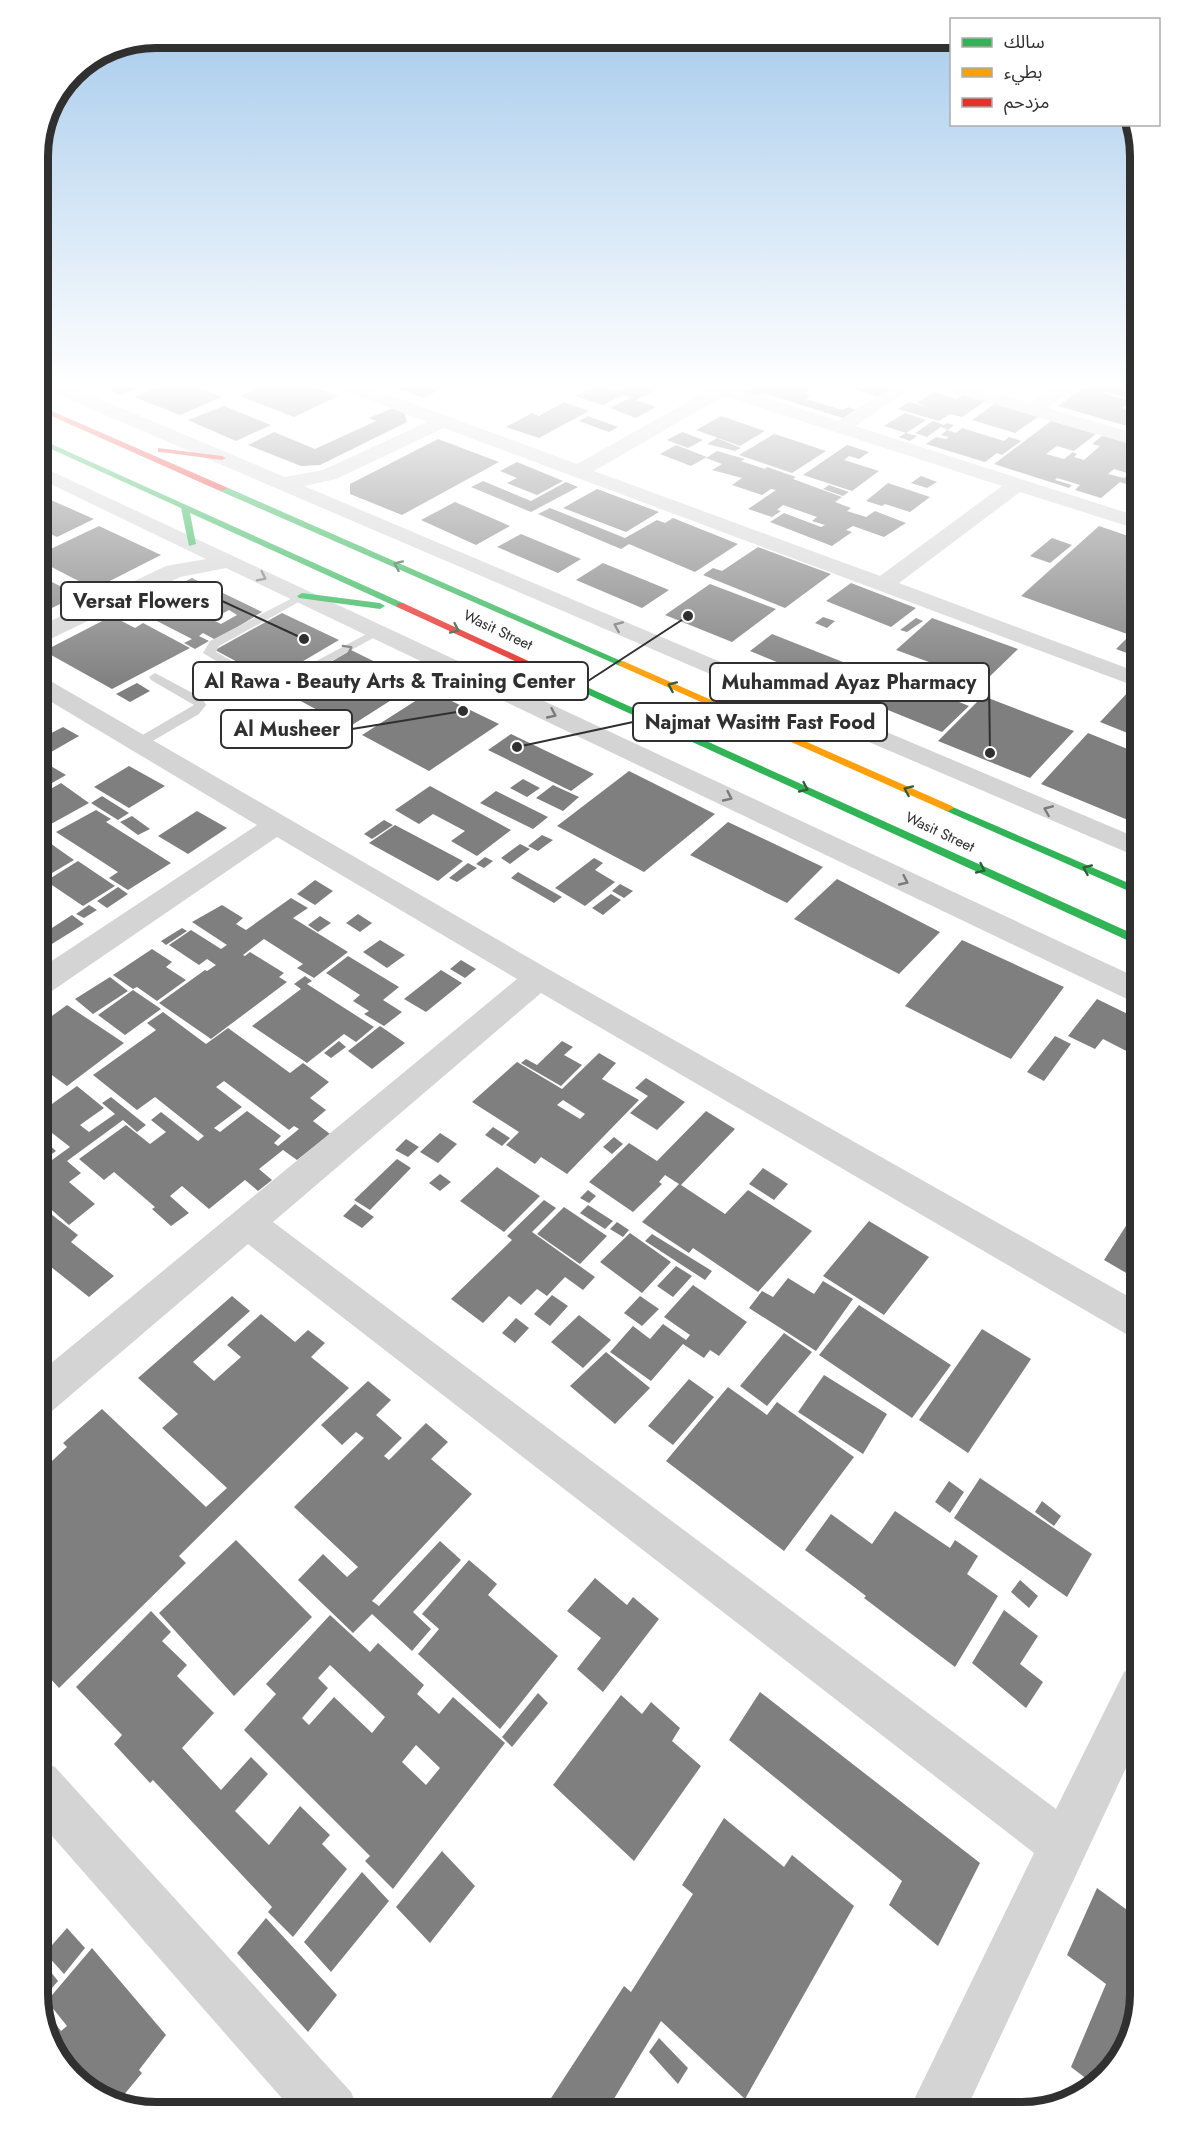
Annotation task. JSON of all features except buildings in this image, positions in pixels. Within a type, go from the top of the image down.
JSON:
[{"type":"main road","name":"Wasit Street","points":[[140,487],[1130,937]]},
{"type":"main road","name":"Wasit Street","points":[[221,487],[326,534],[544,637],[1130,888]]},
{"type":"main road","points":[[185,508],[192,544]]},
{"type":"main road","points":[[346,580],[380,581]]},
{"type":"main road","points":[[302,596],[416,611]]},
{"type":"street","points":[[72,487],[1130,987]]},
{"type":"street","points":[[291,487],[1130,845]]},
{"type":"street","points":[[323,487],[318,498],[318,513],[326,534]]},
{"type":"street","points":[[623,487],[1130,677]]},
{"type":"street","points":[[884,584],[1014,487]]},
{"type":"street","points":[[1030,487],[1130,514]]},
{"type":"street","points":[[174,571],[192,544]]},
{"type":"street","points":[[48,631],[174,571],[229,561]]},
{"type":"street","points":[[48,690],[539,978],[1130,1316]]},
{"type":"street","points":[[48,978],[277,825]]},
{"type":"street","points":[[48,1390],[539,978]]},
{"type":"street","points":[[248,1223],[1065,1846]]},
{"type":"street","points":[[941,2102],[1130,1709]]},
{"type":"street","points":[[48,1795],[323,2102]]},
{"type":"lane","points":[[302,596],[214,644],[208,653],[263,684],[276,686],[289,682],[378,632]]},
{"type":"lane","points":[[139,743],[195,711],[200,705],[198,701],[155,677]]},
{"type":"traffic: fast","points":[[142,487],[400,605]]},
{"type":"traffic: fast","points":[[223,489],[623,664]]},
{"type":"traffic: fast","points":[[185,508],[192,544]]},
{"type":"traffic: fast","points":[[302,596],[380,606]]},
{"type":"traffic: fast","points":[[547,672],[1130,937]]},
{"type":"traffic: fast","points":[[948,808],[1130,888]]},
{"type":"traffic: slow","points":[[623,664],[948,808]]},
{"type":"traffic: jam","points":[[219,487],[223,489]]},
{"type":"traffic: jam","points":[[400,605],[547,672]]},
{"type":"place","name":"Al Rawa - Beauty Arts & Training Center","points":[[688,616]]},
{"type":"place","name":"Versat Flowers","points":[[304,639]]},
{"type":"place","name":"Al Musheer","points":[[463,711]]},
{"type":"place","name":"Najmat Wasittt Fast Food","points":[[517,747]]},
{"type":"place","name":"Muhammad Ayaz Pharmacy","points":[[990,753]]}]
